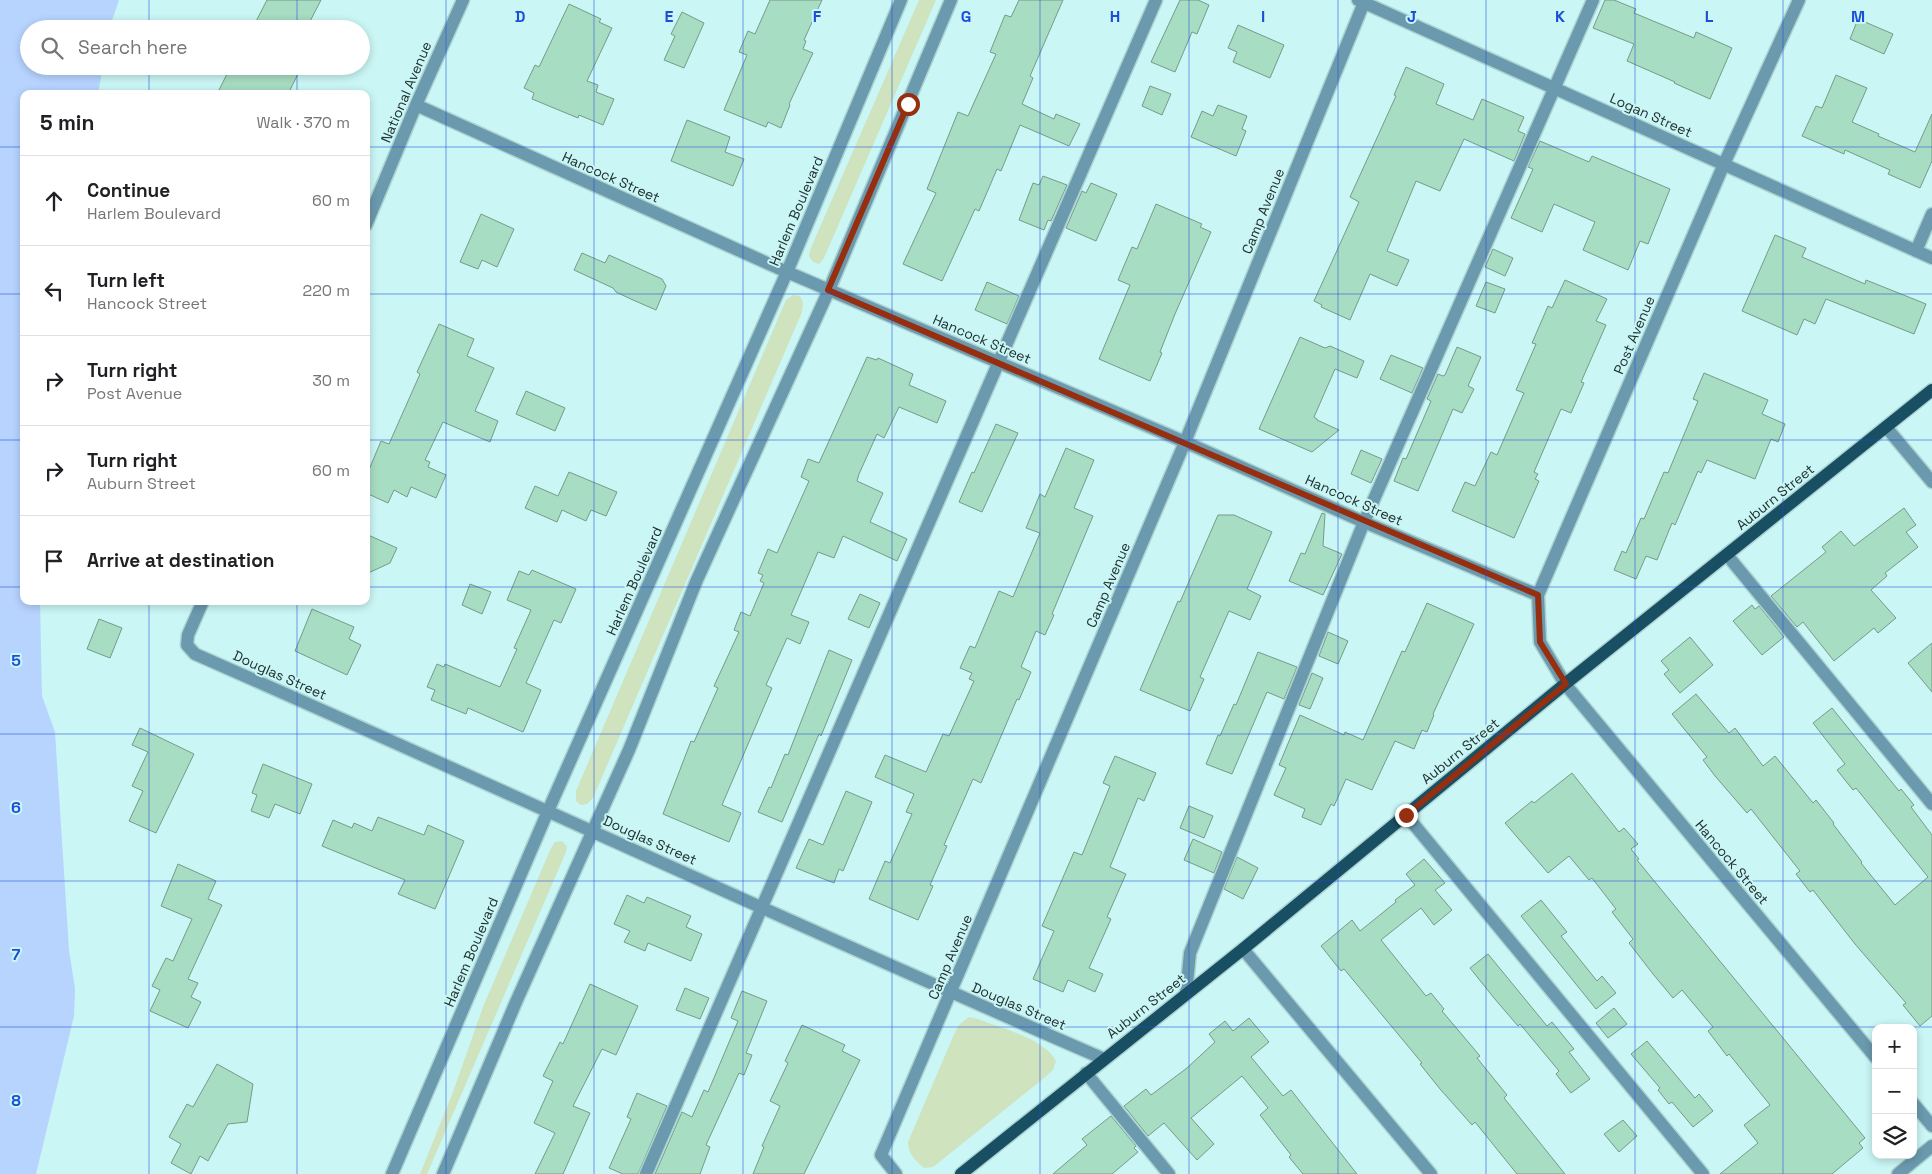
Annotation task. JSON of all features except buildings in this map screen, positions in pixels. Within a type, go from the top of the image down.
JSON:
[{"type":"main road","name":"Auburn Street","points":[[961,1174],[1932,390]]},
{"type":"street","name":"National Avenue","points":[[370,215],[416,105],[464,0]]},
{"type":"street","name":"Harlem Boulevard","points":[[392,1174],[548,811],[787,272],[901,0]]},
{"type":"street","points":[[443,1174],[516,1002],[629,750],[696,582],[828,290],[951,0]]},
{"type":"street","points":[[646,1174],[1156,0]]},
{"type":"street","points":[[1186,994],[1190,953],[1364,522],[1593,0]]},
{"type":"street","name":"Post Avenue","points":[[1566,684],[1540,642],[1538,595],[1724,164],[1799,0]]},
{"type":"street","name":"Logan Street","points":[[1362,1],[1932,258]]},
{"type":"street","name":"Camp Avenue","points":[[896,1174],[881,1155],[1185,442],[1362,1]]},
{"type":"street","name":"Hancock Street","points":[[416,105],[828,290],[1185,442],[1364,522],[1538,595]]},
{"type":"street","points":[[1916,251],[1932,214]]},
{"type":"street","points":[[1886,427],[1932,482]]},
{"type":"street","points":[[1727,555],[1932,804]]},
{"type":"street","name":"Douglas Street","points":[[200,605],[188,636],[187,645],[194,654],[762,906],[951,993],[1104,1059]]},
{"type":"street","name":"Hancock Street","points":[[1566,684],[1872,1053]]},
{"type":"street","points":[[1406,815],[1703,1174]]},
{"type":"street","points":[[1242,949],[1431,1174]]},
{"type":"street","points":[[1086,1073],[1169,1174]]},
{"type":"street","points":[[1917,1108],[1932,1126]]},
{"type":"street","points":[[1898,1174],[1932,1146]]},
{"type":"green space","points":[[919,0],[936,0],[824,258],[819,264],[813,262],[809,256],[810,250]]},
{"type":"green space","points":[[793,295],[800,296],[803,302],[802,312],[593,798],[587,804],[581,805],[576,801],[576,791],[786,300]]},
{"type":"green space","points":[[562,841],[567,846],[566,852],[427,1174],[420,1174],[453,1092],[483,1007],[551,848],[555,842]]},
{"type":"green space","points":[[969,1017],[1010,1030],[1033,1040],[1050,1053],[1056,1061],[1053,1070],[1043,1079],[933,1167],[924,1168],[911,1153],[908,1142],[955,1032],[960,1024]]},
{"type":"water","points":[[0,0],[119,0],[112,20],[20,20],[20,75],[101,75],[99,90],[20,90],[20,605],[40,605],[42,696],[55,732],[69,950],[75,989],[74,1016],[36,1174],[0,1174]]},
{"type":"route","points":[[908,104],[828,290],[1185,442],[1364,522],[1538,595],[1540,642],[1566,684],[1406,815]]}]
